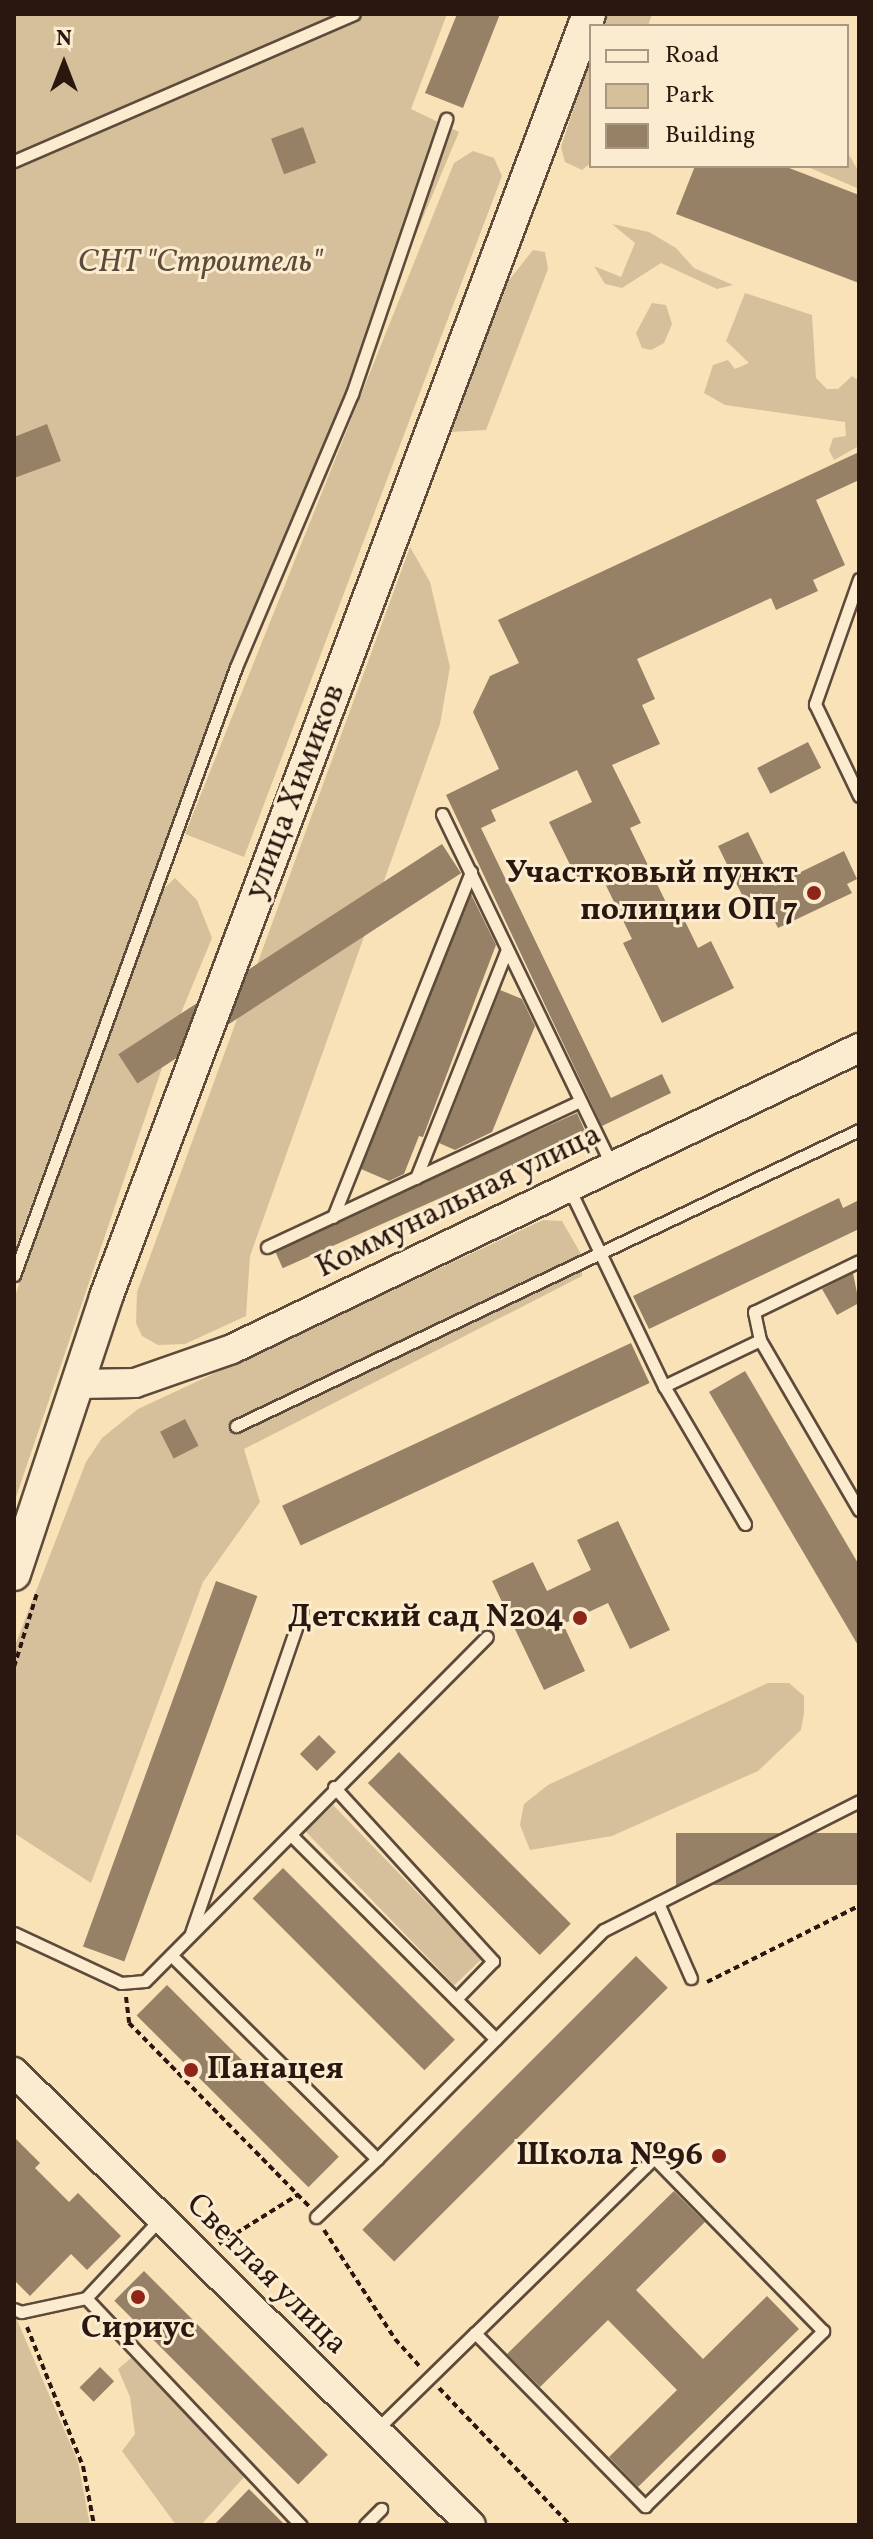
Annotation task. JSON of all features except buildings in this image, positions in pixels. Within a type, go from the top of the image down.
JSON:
[{"type":"main road","name":"улица Химиков","points":[[26,1584],[78,1384],[106,1297],[589,14]]},
{"type":"street","name":"Коммунальная улица","points":[[78,1384],[135,1383],[232,1349],[859,1048]]},
{"type":"street","name":"Светлая улица","points":[[14,2072],[471,2525]]},
{"type":"lane","points":[[14,161],[354,14]]},
{"type":"lane","points":[[14,1275],[236,667],[352,394],[446,119]]},
{"type":"lane","points":[[859,579],[815,704],[859,796]]},
{"type":"lane","points":[[442,814],[612,1166]]},
{"type":"lane","points":[[333,1217],[471,872]]},
{"type":"lane","points":[[416,1178],[507,949]]},
{"type":"lane","points":[[267,1247],[580,1101]]},
{"type":"lane","points":[[236,1426],[859,1130]]},
{"type":"lane","points":[[569,1188],[664,1386],[745,1524]]},
{"type":"lane","points":[[859,1261],[754,1312],[760,1340],[859,1510]]},
{"type":"lane","points":[[664,1386],[760,1340]]},
{"type":"lane","points":[[189,1937],[302,1611]]},
{"type":"lane","points":[[14,1933],[126,1982],[145,1981],[291,1835],[334,1787],[487,1637]]},
{"type":"lane","points":[[334,1787],[493,1961],[456,1999]]},
{"type":"lane","points":[[316,2217],[604,1930],[859,1801]]},
{"type":"lane","points":[[291,1835],[496,2039]]},
{"type":"lane","points":[[658,1903],[691,1978]]},
{"type":"lane","points":[[171,1955],[377,2159]]},
{"type":"lane","points":[[376,2431],[430,2377],[475,2333],[654,2158],[823,2331],[645,2506],[475,2333]]},
{"type":"lane","points":[[18,2310],[86,2298],[161,2218]]},
{"type":"lane","points":[[86,2298],[301,2525]]},
{"type":"lane","points":[[365,2525],[381,2509]]},
{"type":"path","points":[[14,1667],[26,1584]]},
{"type":"path","points":[[691,1978],[697,1983],[719,1980],[859,1906]]},
{"type":"path","points":[[126,1982],[129,2023],[299,2194],[395,2339],[570,2525]]},
{"type":"path","points":[[200,2257],[299,2194]]},
{"type":"path","points":[[18,2310],[83,2466],[94,2525]]},
{"type":"green space","name":"СНТ \"Строитель\"","points":[[14,14],[447,14],[411,109],[459,132],[213,715],[14,1252]]},
{"type":"green space","points":[[606,14],[652,14],[649,24],[603,24]]},
{"type":"green space","points":[[589,61],[589,165],[582,170],[565,162],[561,147]]},
{"type":"green space","points":[[473,151],[494,158],[502,176],[244,857],[185,834],[454,163]]},
{"type":"green space","points":[[849,155],[858,170],[857,188],[810,168],[849,168]]},
{"type":"green space","points":[[612,224],[649,232],[676,248],[694,268],[733,285],[717,289],[661,263],[622,288],[605,284],[594,266],[621,277],[635,243]]},
{"type":"green space","points":[[533,250],[545,252],[548,269],[486,430],[450,432],[506,284]]},
{"type":"green space","points":[[745,293],[812,315],[816,378],[827,389],[838,389],[852,376],[859,381],[859,446],[834,460],[829,450],[833,438],[846,436],[845,422],[725,405],[704,393],[713,365],[728,360],[735,369],[749,363],[726,341]]},
{"type":"green space","points":[[652,303],[666,305],[672,324],[664,343],[651,350],[642,348],[636,333]]},
{"type":"green space","points":[[410,547],[430,582],[450,667],[440,724],[250,1256],[246,1316],[185,1344],[158,1345],[142,1336],[136,1323],[137,1292]]},
{"type":"green space","points":[[175,878],[197,900],[212,938],[179,1018],[14,1503],[14,1299],[156,896]]},
{"type":"green space","points":[[543,1220],[562,1221],[581,1254],[582,1276],[244,1449],[260,1502],[203,1582],[91,1883],[14,1833],[14,1648],[86,1462],[102,1438],[138,1409]]},
{"type":"green space","points":[[768,1683],[789,1683],[804,1696],[804,1713],[801,1730],[758,1771],[612,1836],[530,1850],[520,1825],[524,1804],[548,1785]]},
{"type":"green space","points":[[333,1805],[482,1959],[454,1985],[306,1831]]},
{"type":"green space","points":[[14,2313],[78,2462],[90,2525],[14,2525]]},
{"type":"green space","points":[[131,2358],[245,2476],[201,2525],[176,2525],[122,2451],[135,2434],[130,2397],[118,2369]]},
{"type":"place","name":"Участковый пункт полиции ОП 7","points":[[814,893]]},
{"type":"place","name":"Детский сад N204","points":[[580,1618]]},
{"type":"place","name":"Панацея","points":[[191,2070]]},
{"type":"place","name":"Школа №96","points":[[719,2156]]},
{"type":"place","name":"Сириус","points":[[138,2297]]}]
